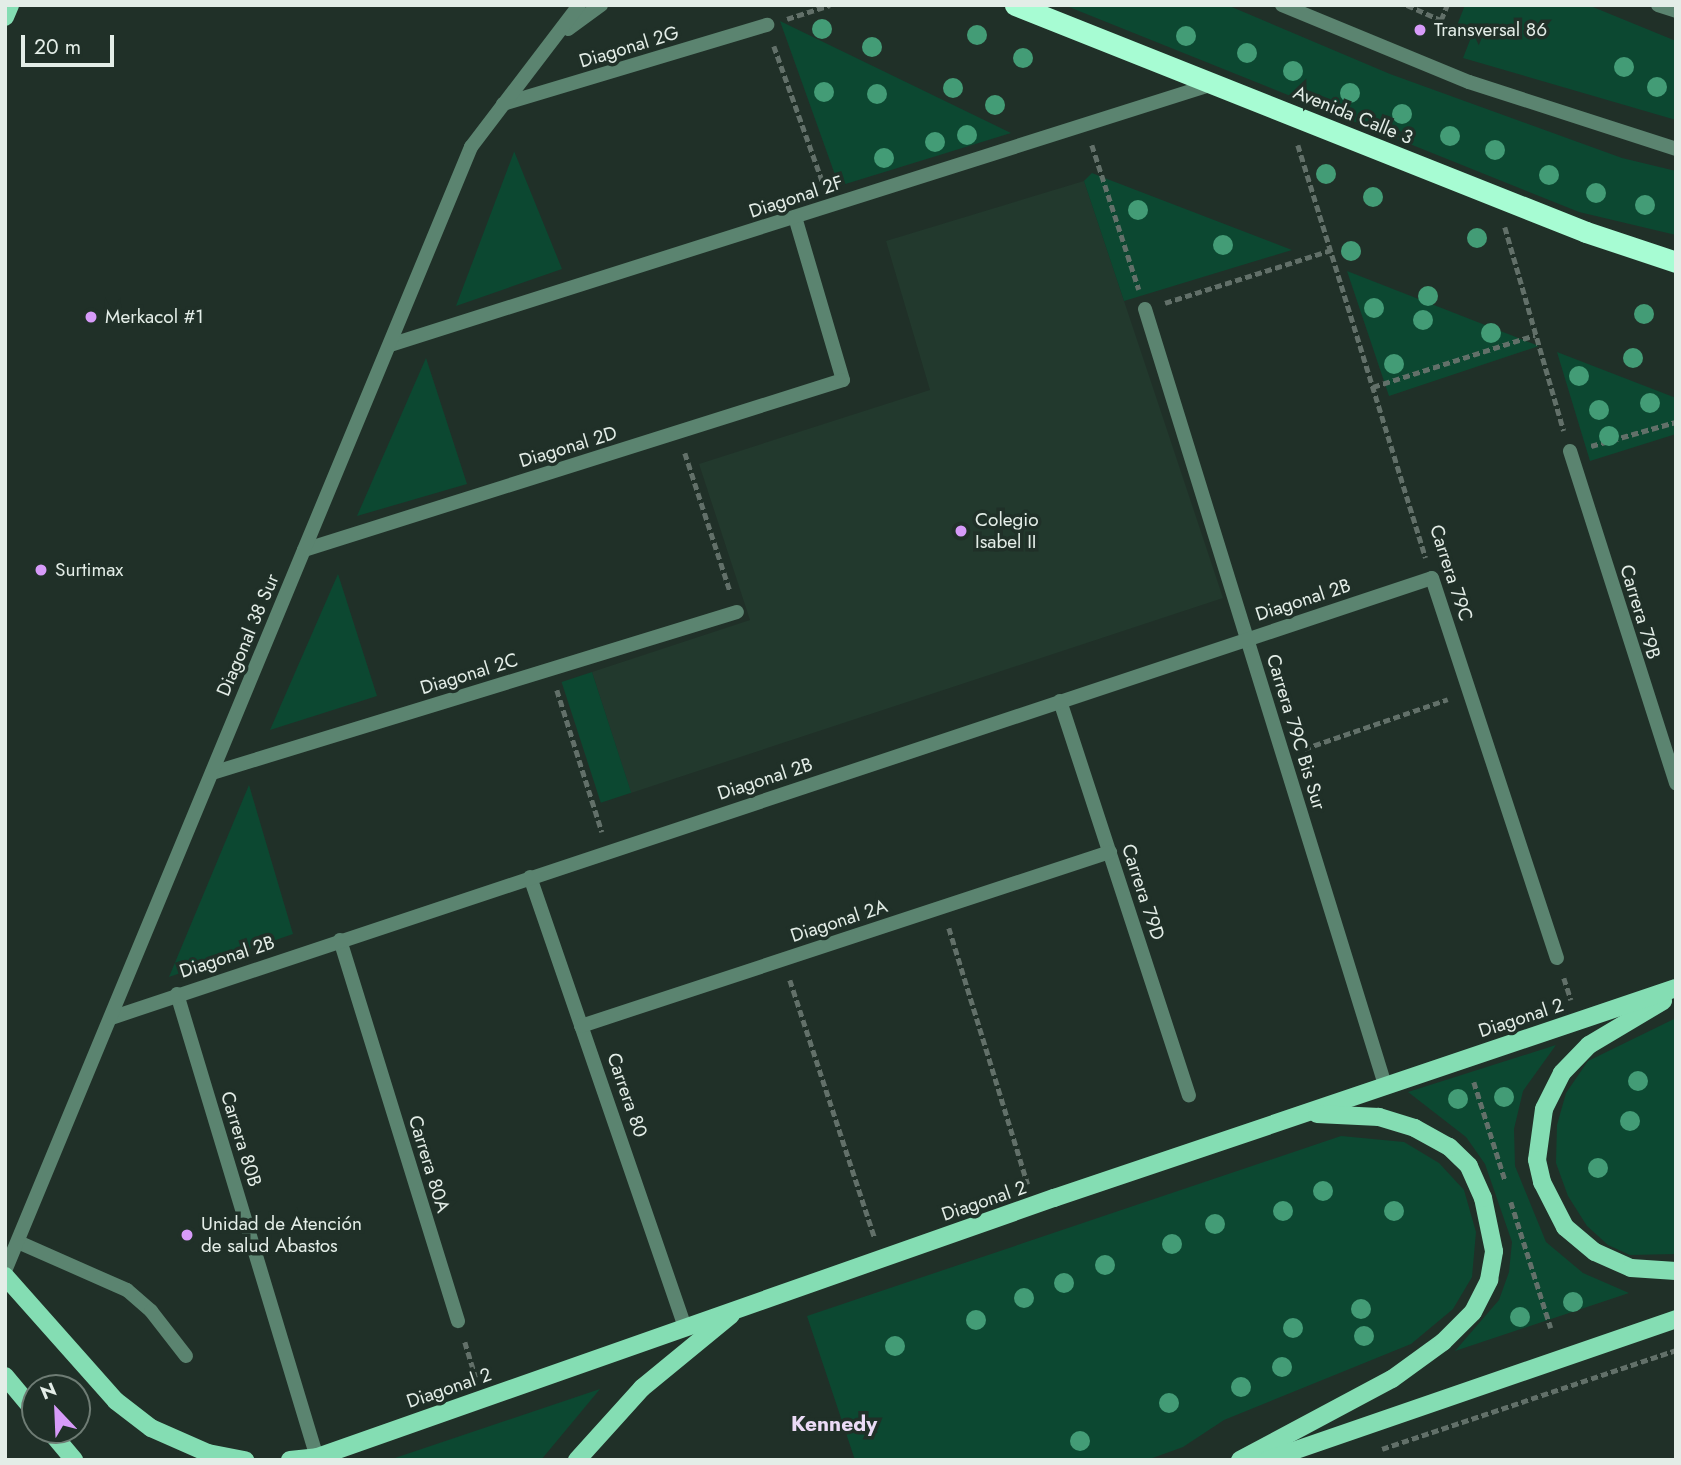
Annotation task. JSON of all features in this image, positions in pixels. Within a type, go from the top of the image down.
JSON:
[{"type":"highway","name":"Avenida Calle 3","points":[[1016,5],[1670,262]]},
{"type":"main road","points":[[5,17],[10,5]]},
{"type":"main road","name":"Diagonal 2","points":[[290,1460],[313,1458],[1035,1205],[1676,988]]},
{"type":"main road","points":[[1676,994],[1589,1045],[1562,1073],[1544,1109],[1537,1160],[1542,1182],[1565,1227],[1595,1252],[1631,1268],[1676,1271]]},
{"type":"main road","points":[[1240,1460],[1392,1378],[1443,1342],[1473,1312],[1489,1280],[1494,1251],[1483,1198],[1469,1166],[1449,1147],[1415,1128],[1380,1117],[1300,1114]]},
{"type":"main road","points":[[5,1274],[108,1392],[150,1428],[208,1453],[245,1460]]},
{"type":"main road","points":[[577,1460],[642,1388],[739,1309]]},
{"type":"main road","points":[[1266,1460],[1676,1319]]},
{"type":"main road","points":[[8,1385],[21,1398]]},
{"type":"main road","points":[[61,1444],[74,1460]]},
{"type":"street","name":"Diagonal 38 Sur","points":[[5,1274],[471,147],[502,104],[561,34],[579,5]]},
{"type":"street","name":"Diagonal 38 Sur","points":[[561,34],[601,5]]},
{"type":"street","points":[[1282,5],[1469,82],[1676,149]]},
{"type":"street","points":[[1658,5],[1676,11]]},
{"type":"street","name":"Diagonal 2G","points":[[502,104],[766,25]]},
{"type":"street","name":"Diagonal 2F","points":[[390,345],[1213,83]]},
{"type":"street","name":"Diagonal 2D","points":[[304,551],[843,380],[795,217]]},
{"type":"street","name":"Carrera 79C Bis Sur","points":[[1146,309],[1385,1086]]},
{"type":"street","name":"Carrera 79B","points":[[1570,451],[1676,783]]},
{"type":"street","name":"Diagonal 2B","points":[[111,1017],[1432,578]]},
{"type":"street","name":"Carrera 79C","points":[[1432,578],[1557,958]]},
{"type":"street","name":"Diagonal 2C","points":[[212,774],[737,611]]},
{"type":"street","name":"Carrera 79D","points":[[1060,701],[1189,1095]]},
{"type":"street","name":"Diagonal 2A","points":[[582,1026],[1110,852]]},
{"type":"street","name":"Carrera 80","points":[[530,877],[685,1326]]},
{"type":"street","name":"Carrera 80A","points":[[340,940],[458,1321]]},
{"type":"street","name":"Carrera 80B","points":[[177,994],[313,1458]]},
{"type":"street","points":[[18,1242],[127,1290],[151,1311],[186,1356]]},
{"type":"path","points":[[830,5],[766,25],[831,206]]},
{"type":"path","points":[[1407,5],[1441,20]]},
{"type":"path","points":[[1438,27],[1447,5]]},
{"type":"path","points":[[1086,124],[1146,309],[1331,250]]},
{"type":"path","name":"Carrera 79C","points":[[1295,134],[1432,578]]},
{"type":"path","points":[[1502,216],[1570,451],[1676,422]]},
{"type":"path","points":[[1373,387],[1535,335]]},
{"type":"path","points":[[679,432],[737,611]]},
{"type":"path","points":[[550,669],[608,851]]},
{"type":"path","points":[[1283,756],[1470,692]]},
{"type":"path","points":[[942,907],[1035,1205]]},
{"type":"path","points":[[1557,958],[1578,1021]]},
{"type":"path","points":[[783,960],[881,1259]]},
{"type":"path","points":[[458,1321],[482,1399]]},
{"type":"path","points":[[1377,1451],[1676,1350]]},
{"type":"shaded area","name":"Colegio Isabel II","points":[[1084,181],[1223,598],[631,793],[592,672],[750,620],[699,464],[930,390],[886,241]]},
{"type":"green space","points":[[1064,5],[1227,5],[1390,74],[1622,158],[1676,171],[1676,235],[1579,212]]},
{"type":"green space","points":[[1465,5],[1588,5],[1676,41],[1676,120],[1463,58],[1470,40],[1454,33]]},
{"type":"green space","points":[[780,21],[1011,133],[839,186]]},
{"type":"green space","points":[[514,152],[562,269],[456,306]]},
{"type":"green space","points":[[1092,173],[1292,250],[1124,301],[1084,181]]},
{"type":"green space","points":[[1347,271],[1539,346],[1389,396]]},
{"type":"green space","points":[[1557,352],[1676,398],[1676,434],[1590,461]]},
{"type":"green space","points":[[426,358],[467,484],[357,516]]},
{"type":"green space","points":[[338,574],[377,696],[270,730]]},
{"type":"green space","points":[[592,672],[631,793],[601,803],[562,682]]},
{"type":"green space","points":[[249,785],[293,934],[169,977]]},
{"type":"green space","points":[[1676,1018],[1676,1254],[1630,1255],[1608,1245],[1587,1226],[1568,1196],[1556,1163],[1557,1125],[1566,1093],[1588,1061]]},
{"type":"green space","points":[[1556,1045],[1523,1091],[1514,1129],[1515,1166],[1546,1242],[1583,1273],[1629,1293],[1455,1351],[1499,1300],[1509,1272],[1512,1242],[1485,1164],[1466,1137],[1408,1092]]},
{"type":"green space","points":[[1341,1136],[1404,1142],[1439,1163],[1464,1190],[1476,1232],[1472,1277],[1453,1309],[1411,1344],[1224,1420],[1183,1447],[1147,1460],[855,1460],[807,1316]]},
{"type":"green space","points":[[600,1389],[541,1460],[389,1460]]},
{"type":"place","name":"Transversal 86","points":[[1420,30]]},
{"type":"place","name":"Merkacol #1","points":[[91,317]]},
{"type":"place","name":"Colegio Isabel II","points":[[961,531]]},
{"type":"place","name":"Surtimax","points":[[41,570]]},
{"type":"place","name":"Unidad de Atención de salud Abastos","points":[[187,1235]]},
{"type":"district","name":"Kennedy","points":[[834,1424]]}]
